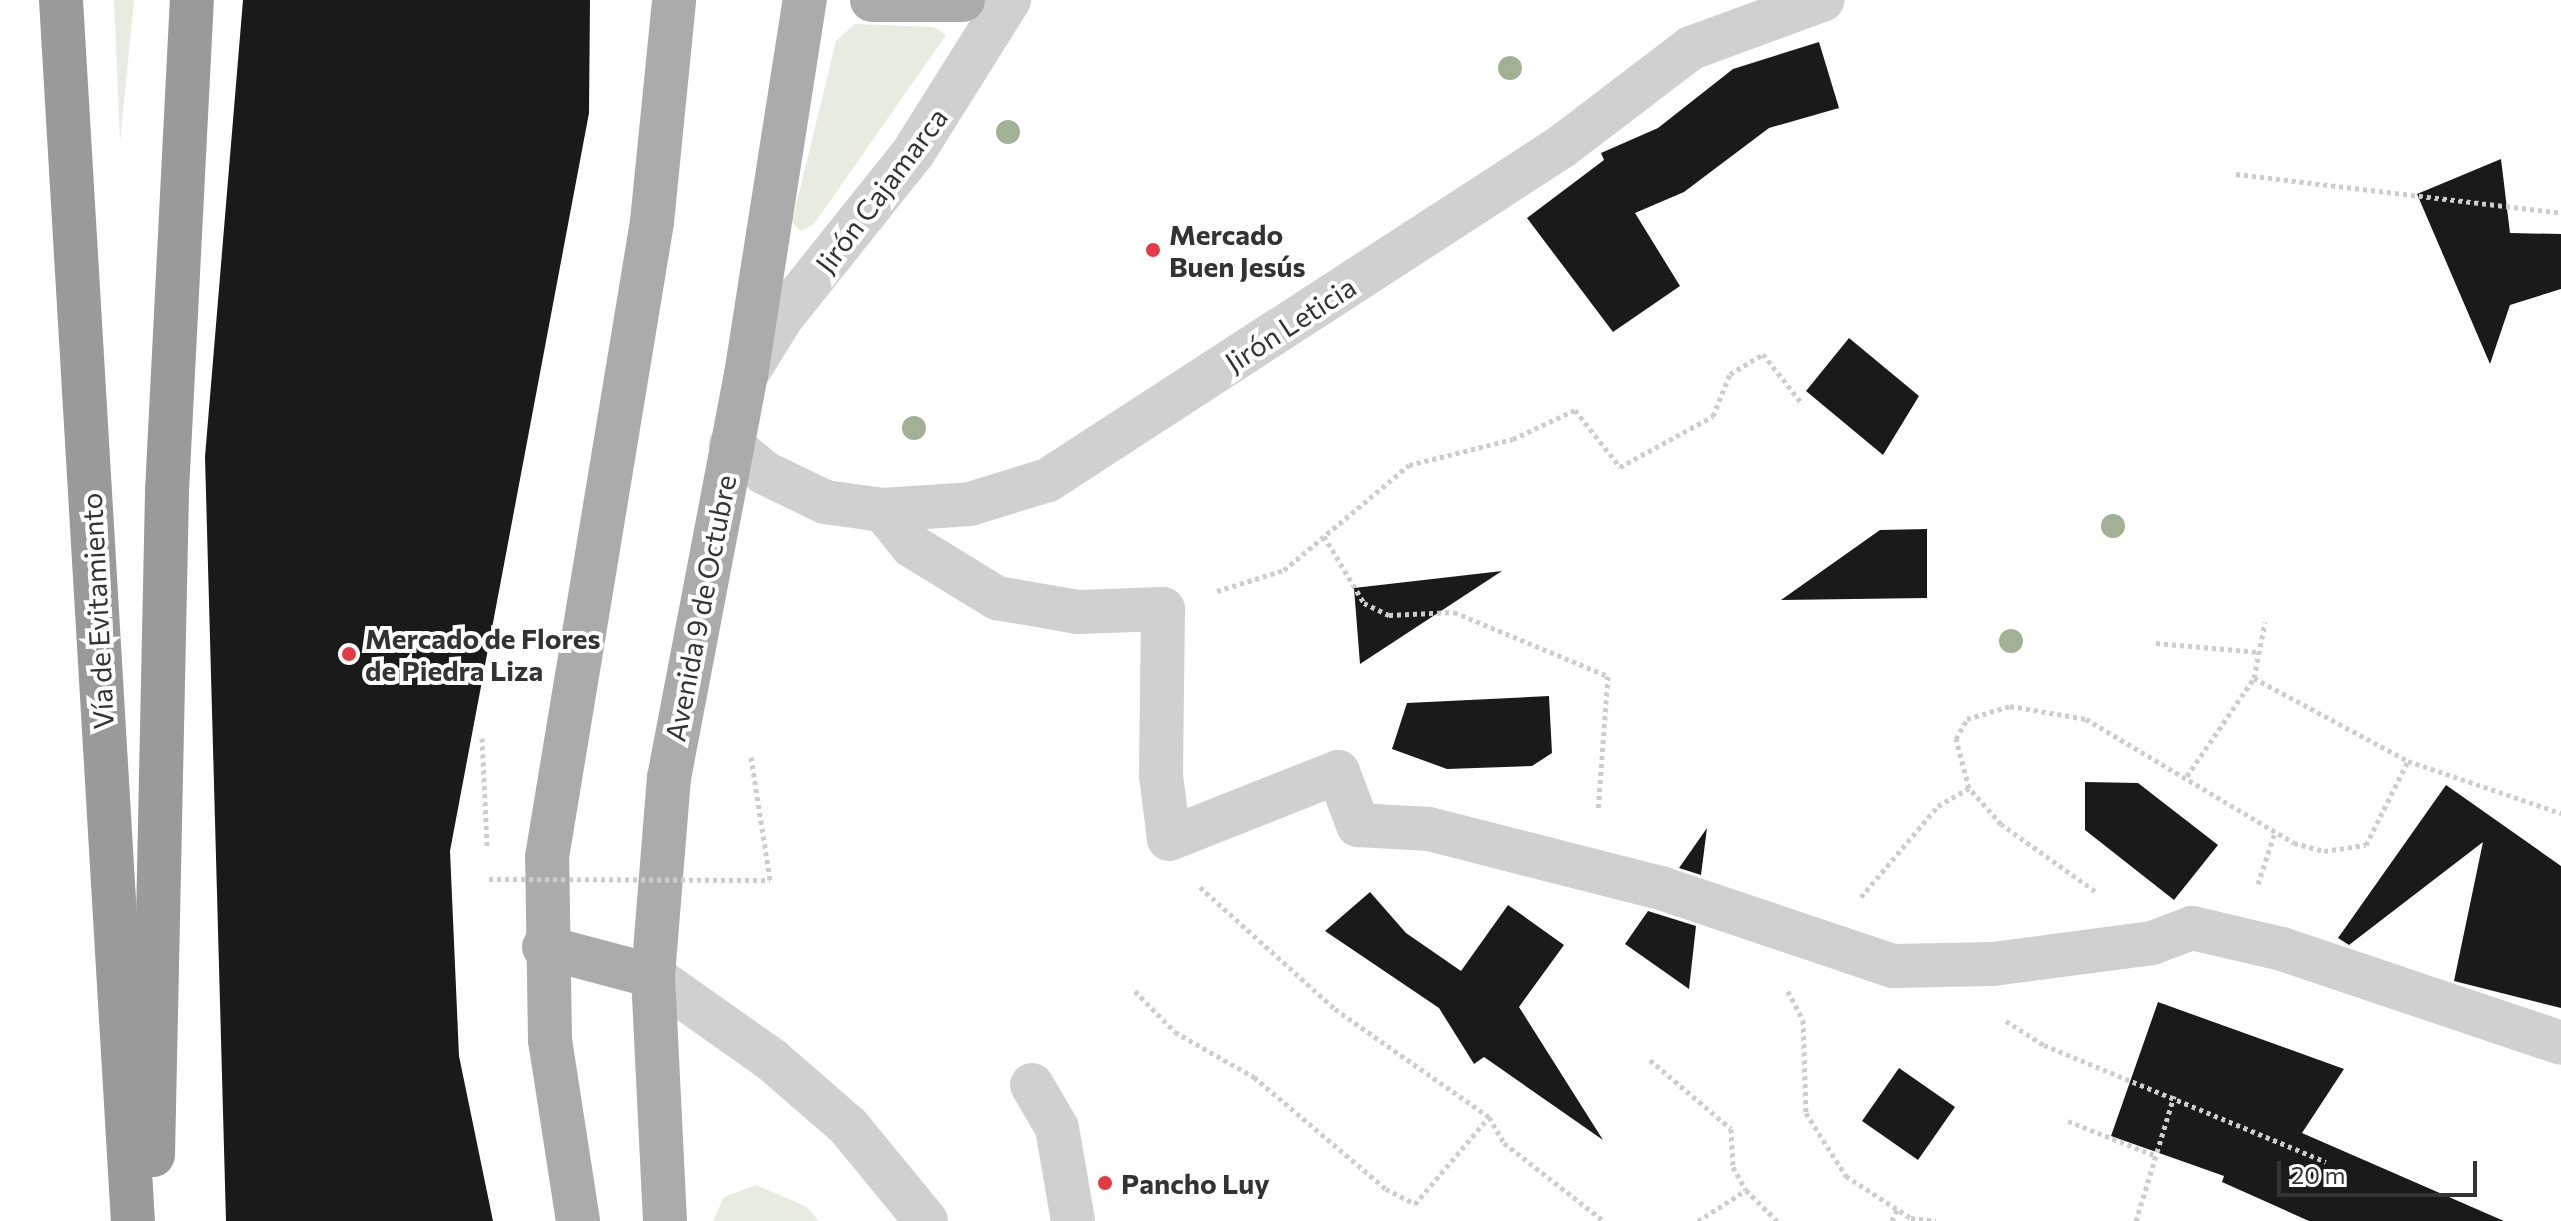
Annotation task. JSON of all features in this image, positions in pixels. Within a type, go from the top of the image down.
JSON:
[{"type":"highway","name":"Vía de Evitamiento","points":[[61,0],[133,1221]]},
{"type":"highway","points":[[150,1221],[160,1042],[167,491],[192,0]]},
{"type":"main road","points":[[578,1221],[544,947],[560,755],[652,222],[674,0]]},
{"type":"main road","name":"Avenida 9 de Octubre","points":[[665,1221],[653,976],[671,765],[746,375],[805,0]]},
{"type":"main road","points":[[872,0],[963,0]]},
{"type":"main road","points":[[544,947],[653,976]]},
{"type":"street","name":"Jirón Cajamarca","points":[[746,375],[782,317],[913,153],[1009,0]]},
{"type":"street","name":"Jirón Leticia","points":[[731,445],[765,473],[825,502],[883,510],[970,504],[1048,480],[1561,147],[1691,48],[1822,0]]},
{"type":"street","points":[[883,510],[912,546],[997,598],[1078,612],[1163,609],[1161,775],[1169,839],[1338,772],[1358,825],[1429,829],[1593,871],[1893,966],[1993,964],[2152,943],[2192,928],[2282,949],[2561,1043]]},
{"type":"street","points":[[653,976],[772,1060],[848,1126],[926,1221]]},
{"type":"street","points":[[1032,1085],[1057,1128],[1073,1221]]},
{"type":"path","points":[[2236,174],[2561,213]]},
{"type":"path","points":[[1163,609],[1284,570],[1409,465],[1513,439],[1575,410],[1620,467],[1713,416],[1730,374],[1763,354],[1800,401]]},
{"type":"path","points":[[1324,536],[1364,603],[1389,615],[1454,612],[1608,676],[1593,871]]},
{"type":"path","points":[[2187,776],[2254,678],[2265,622]]},
{"type":"path","points":[[2156,643],[2259,652]]},
{"type":"path","points":[[2254,678],[2408,761],[2561,813]]},
{"type":"path","points":[[2104,896],[2001,824],[1969,788],[1956,739],[1967,719],[2010,706],[2086,719],[2187,776],[2294,843],[2324,851],[2366,845],[2408,761]]},
{"type":"path","points":[[482,738],[489,879],[770,880],[751,757]]},
{"type":"path","points":[[1829,946],[1938,806],[1969,788]]},
{"type":"path","points":[[1169,839],[1205,894],[1335,1009],[1489,1117],[1504,1143],[1604,1221]]},
{"type":"path","points":[[1786,986],[1803,1020],[1806,1113],[1846,1176],[1897,1209],[1936,1221]]},
{"type":"path","points":[[1135,991],[1175,1032],[1254,1077],[1386,1189],[1415,1204],[1489,1117]]},
{"type":"path","points":[[1990,1013],[2044,1045],[2174,1096],[2326,1162]]},
{"type":"path","points":[[1650,1060],[1731,1129],[1733,1167],[1746,1190],[1777,1221]]},
{"type":"path","points":[[2136,1221],[2174,1096]]},
{"type":"path","points":[[2068,1121],[2154,1155]]},
{"type":"path","points":[[1698,1221],[1746,1190]]},
{"type":"path","points":[[1892,1221],[1897,1209]]},
{"type":"shaded area","points":[[114,0],[134,0],[120,142]]},
{"type":"shaded area","points":[[855,24],[934,27],[946,35],[814,224],[800,231],[792,222],[836,41]]},
{"type":"shaded area","points":[[756,1185],[807,1207],[819,1221],[713,1221],[724,1197]]},
{"type":"building","name":"Mercado de Flores de Piedra Liza","points":[[243,0],[590,0],[589,113],[450,851],[459,1056],[493,1221],[226,1221],[205,457]]},
{"type":"building","points":[[1819,42],[1839,108],[1769,128],[1684,192],[1635,213],[1680,286],[1613,332],[1527,218],[1604,160],[1601,153],[1658,128],[1733,69]]},
{"type":"building","points":[[2501,159],[2510,233],[2561,234],[2561,289],[2510,305],[2490,364],[2417,194]]},
{"type":"building","points":[[1849,338],[1919,396],[1883,455],[1806,391]]},
{"type":"building","points":[[1927,529],[1927,598],[1781,600],[1880,530]]},
{"type":"building","points":[[1502,571],[1360,664],[1354,588]]},
{"type":"building","points":[[1549,696],[1552,753],[1532,766],[1447,769],[1392,749],[1407,703]]},
{"type":"building","points":[[2085,782],[2138,783],[2218,845],[2174,900],[2085,830]]},
{"type":"building","points":[[2446,785],[2561,866],[2561,1008],[2454,981],[2483,842],[2349,945],[2338,938]]},
{"type":"building","points":[[1707,828],[1701,875],[1679,868]]},
{"type":"building","points":[[1370,892],[1406,933],[1461,971],[1508,905],[1564,945],[1519,1007],[1603,1140],[1484,1057],[1474,1064],[1439,1008],[1325,931]]},
{"type":"building","points":[[1648,911],[1696,926],[1689,989],[1625,944]]},
{"type":"building","points":[[2158,1002],[2344,1069],[2302,1133],[2504,1221],[2309,1221],[2222,1182],[2224,1176],[2111,1136]]},
{"type":"building","points":[[1899,1068],[1955,1107],[1918,1160],[1862,1121]]},
{"type":"place","name":"Mercado Buen Jesús","points":[[1153,250]]},
{"type":"place","name":"Mercado de Flores de Piedra Liza","points":[[349,654]]},
{"type":"place","name":"Pancho Luy","points":[[1105,1183]]}]
